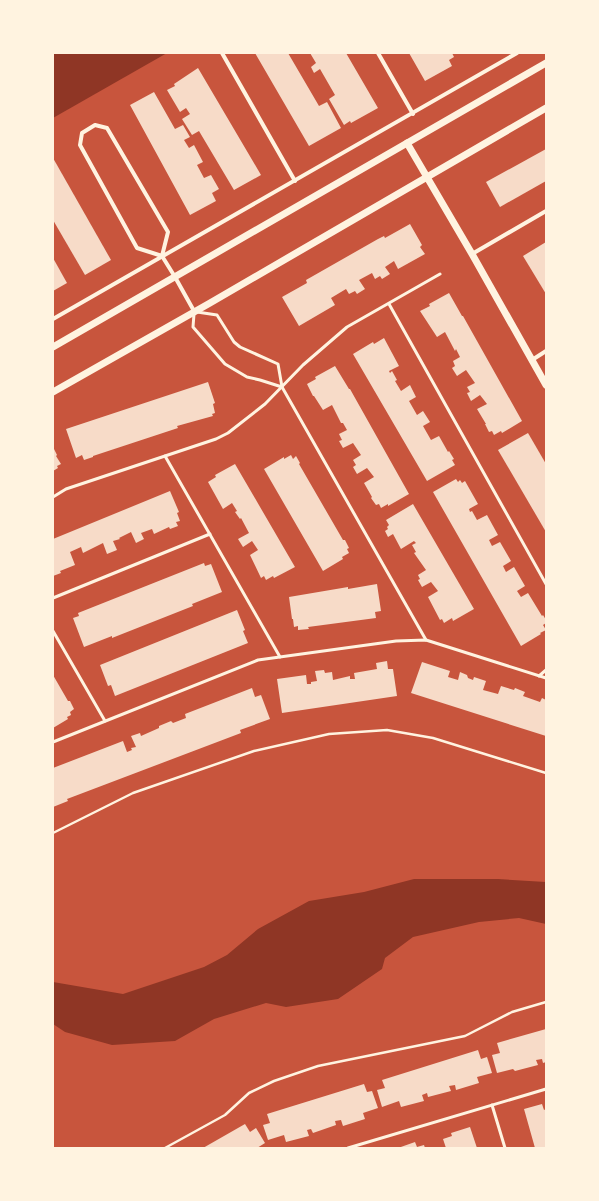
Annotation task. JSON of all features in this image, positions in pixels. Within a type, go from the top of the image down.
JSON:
[{"type":"street","points":[[222,53],[295,181]]},
{"type":"street","points":[[378,53],[413,114]]},
{"type":"street","points":[[53,318],[413,114],[517,53]]},
{"type":"street","points":[[53,347],[546,63]]},
{"type":"street","points":[[53,392],[546,108]]},
{"type":"street","points":[[162,256],[168,232],[107,128],[95,125],[82,133],[80,145],[137,248],[162,256],[176,277],[194,311]]},
{"type":"street","points":[[407,143],[546,385]]},
{"type":"street","points":[[472,254],[546,211]]},
{"type":"street","points":[[532,360],[546,351]]},
{"type":"lane","points":[[53,497],[66,490],[228,433],[266,404],[303,365],[347,327],[440,274]]},
{"type":"lane","points":[[389,304],[546,584]]},
{"type":"lane","points":[[282,387],[247,377],[225,364],[193,327],[194,311],[217,315],[234,342],[240,347],[278,364],[282,387],[426,640]]},
{"type":"lane","points":[[165,456],[280,657]]},
{"type":"lane","points":[[53,598],[210,534]]},
{"type":"lane","points":[[53,631],[105,721]]},
{"type":"lane","points":[[53,742],[258,660],[396,641],[426,640],[546,678]]},
{"type":"lane","points":[[540,676],[546,670]]},
{"type":"lane","points":[[348,1148],[546,1089]]},
{"type":"lane","points":[[492,1105],[505,1148]]},
{"type":"lane","points":[[364,1143],[365,1148]]},
{"type":"path","points":[[53,833],[133,793],[254,751],[329,734],[387,730],[433,738],[546,773]]},
{"type":"path","points":[[165,1148],[225,1115],[249,1093],[274,1081],[318,1066],[465,1036],[512,1012],[546,1002]]},
{"type":"shaded area","points":[[53,53],[167,53],[53,118]]},
{"type":"shaded area","points":[[414,879],[498,879],[546,882],[546,924],[519,918],[479,922],[413,937],[385,958],[382,969],[338,999],[286,1007],[266,1003],[214,1019],[175,1041],[112,1045],[65,1032],[53,1024],[53,982],[123,994],[204,967],[227,955],[258,929],[309,901],[364,892]]},
{"type":"building","points":[[255,53],[288,53],[319,106],[327,102],[341,128],[309,146]]},
{"type":"building","points":[[310,53],[346,53],[378,108],[351,123],[350,121],[344,125],[329,99],[335,95],[320,69],[314,73],[311,67],[316,63]]},
{"type":"building","points":[[409,53],[452,53],[454,57],[449,60],[452,66],[425,81]]},
{"type":"building","points":[[198,68],[261,175],[234,190],[199,131],[192,135],[182,119],[190,114],[186,108],[180,112],[167,90],[175,86],[174,84]]},
{"type":"building","points":[[154,92],[175,129],[183,125],[190,137],[184,140],[189,148],[194,145],[203,162],[197,165],[204,178],[211,175],[219,189],[212,193],[216,201],[190,215],[130,105]]},
{"type":"building","points":[[546,149],[546,181],[500,207],[486,182]]},
{"type":"building","points":[[53,158],[111,260],[85,275],[53,220]]},
{"type":"building","points":[[410,224],[422,245],[420,247],[425,254],[398,269],[394,261],[385,267],[390,274],[382,279],[380,276],[375,279],[372,273],[359,280],[365,289],[357,294],[355,291],[349,294],[346,289],[331,298],[335,305],[299,326],[282,297],[307,283],[306,280],[378,239],[384,236],[385,238]]},
{"type":"building","points":[[546,242],[546,294],[523,256]]},
{"type":"building","points":[[53,258],[67,283],[53,291]]},
{"type":"building","points":[[449,293],[522,421],[502,433],[501,431],[494,435],[492,431],[489,432],[477,409],[487,404],[480,395],[471,401],[467,393],[470,392],[467,387],[475,383],[466,370],[457,376],[452,368],[455,366],[453,361],[460,357],[456,349],[455,351],[445,332],[437,337],[420,311],[430,306],[429,304]]},
{"type":"building","points":[[384,338],[399,366],[389,371],[390,373],[392,371],[397,380],[395,381],[401,391],[410,385],[416,397],[409,401],[417,415],[423,411],[430,422],[423,426],[431,440],[439,436],[448,452],[449,451],[454,459],[452,460],[455,465],[427,481],[353,354],[373,342],[374,344]]},
{"type":"building","points":[[335,366],[350,389],[409,494],[388,506],[388,504],[381,508],[379,504],[376,505],[371,498],[372,497],[364,483],[374,477],[367,468],[357,474],[353,467],[356,465],[353,460],[361,455],[353,443],[343,448],[339,441],[342,440],[339,434],[347,430],[343,423],[341,423],[332,405],[323,410],[307,384],[316,379],[315,377]]},
{"type":"building","points":[[208,382],[215,403],[213,404],[215,413],[212,414],[213,416],[177,426],[178,428],[84,460],[82,455],[76,458],[66,429]]},
{"type":"building","points":[[528,433],[546,464],[546,532],[498,450]]},
{"type":"building","points":[[53,447],[61,464],[53,471]]},
{"type":"building","points":[[291,455],[293,459],[296,456],[300,463],[299,464],[349,548],[347,549],[349,553],[342,557],[343,559],[323,571],[264,469],[284,457],[284,459]]},
{"type":"building","points":[[235,464],[295,567],[274,578],[273,576],[266,580],[264,576],[261,578],[250,555],[258,550],[252,541],[243,547],[238,539],[249,533],[241,518],[240,519],[235,512],[237,511],[232,503],[223,509],[208,482],[216,477],[215,475]]},
{"type":"building","points":[[456,479],[458,482],[460,480],[462,483],[465,481],[478,504],[469,509],[470,512],[472,511],[477,520],[487,515],[498,535],[489,540],[492,546],[500,542],[511,561],[503,566],[506,572],[514,567],[525,586],[517,591],[521,597],[528,593],[546,620],[546,623],[543,625],[546,630],[521,646],[433,492]]},
{"type":"building","points":[[170,491],[179,512],[177,513],[180,521],[176,522],[178,526],[170,529],[169,527],[154,534],[152,529],[141,533],[144,539],[136,543],[131,532],[119,538],[120,539],[113,541],[117,550],[107,554],[103,543],[83,553],[81,547],[70,552],[75,565],[60,571],[61,573],[53,576],[53,539]]},
{"type":"building","points":[[413,504],[474,609],[453,621],[452,618],[444,623],[442,619],[440,620],[428,597],[438,591],[431,582],[422,587],[418,580],[420,579],[418,575],[426,570],[414,553],[416,552],[412,545],[416,543],[414,541],[401,549],[393,534],[388,537],[385,531],[388,529],[387,527],[389,525],[386,520]]},
{"type":"building","points":[[204,563],[205,566],[211,564],[222,592],[192,604],[193,606],[112,638],[112,636],[84,647],[73,618],[79,616],[78,613]]},
{"type":"building","points":[[377,584],[381,611],[375,612],[376,618],[308,627],[309,629],[298,630],[298,626],[294,627],[289,597],[348,587],[348,589]]},
{"type":"building","points":[[237,610],[245,630],[243,631],[248,643],[115,696],[111,685],[108,686],[100,665]]},
{"type":"building","points":[[387,661],[388,669],[393,669],[397,696],[282,713],[277,679],[306,675],[307,684],[311,684],[311,682],[317,681],[315,671],[324,670],[325,673],[332,672],[333,680],[350,676],[350,679],[355,679],[354,673],[377,669],[376,663]]},
{"type":"building","points":[[422,662],[450,671],[448,677],[458,680],[460,672],[473,680],[474,677],[486,681],[483,690],[498,694],[501,686],[514,690],[515,688],[525,692],[523,696],[540,702],[542,698],[546,700],[546,736],[411,693]]},
{"type":"building","points":[[53,675],[74,709],[70,712],[71,715],[67,717],[68,719],[53,728]]},
{"type":"building","points":[[252,688],[255,697],[261,695],[270,719],[240,730],[241,733],[67,799],[68,801],[53,807],[53,768],[123,741],[127,752],[132,750],[131,748],[136,747],[131,736],[140,733],[141,736],[171,721],[173,723],[186,718],[185,714]]},
{"type":"building","points":[[546,1029],[546,1062],[543,1063],[542,1059],[536,1060],[538,1065],[515,1071],[513,1069],[497,1073],[492,1055],[500,1053],[497,1043]]},
{"type":"building","points":[[478,1050],[481,1059],[487,1057],[492,1073],[477,1077],[479,1083],[456,1090],[455,1085],[449,1086],[451,1091],[428,1097],[427,1093],[422,1095],[424,1101],[401,1107],[399,1101],[382,1107],[377,1090],[385,1088],[382,1080]]},
{"type":"building","points":[[364,1084],[367,1092],[372,1091],[378,1108],[363,1113],[365,1119],[343,1126],[341,1120],[335,1121],[336,1125],[313,1133],[311,1129],[307,1130],[309,1136],[286,1142],[284,1135],[268,1140],[263,1125],[270,1123],[267,1114]]},
{"type":"building","points":[[542,1104],[544,1110],[546,1109],[546,1148],[535,1148],[524,1109]]},
{"type":"building","points":[[245,1124],[250,1132],[256,1128],[265,1143],[257,1148],[203,1148]]},
{"type":"building","points":[[470,1127],[477,1148],[446,1148],[443,1139],[452,1136],[451,1133]]},
{"type":"building","points":[[415,1142],[417,1147],[424,1145],[425,1148],[398,1148]]}]
